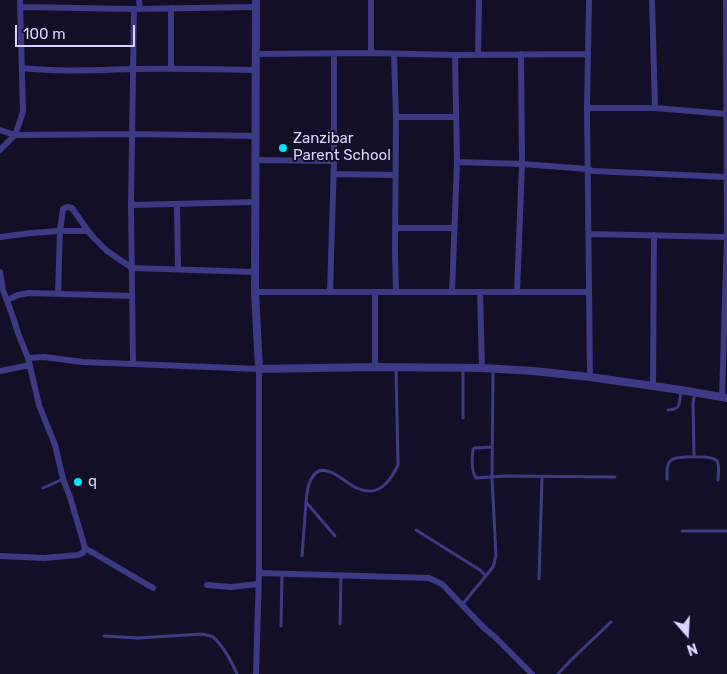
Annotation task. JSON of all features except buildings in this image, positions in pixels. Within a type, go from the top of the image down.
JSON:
[{"type":"street","points":[[133,364],[130,205],[133,69],[137,9],[140,0]]},
{"type":"street","points":[[371,0],[371,53]]},
{"type":"street","points":[[478,54],[479,0]]},
{"type":"street","points":[[588,0],[590,377]]},
{"type":"street","points":[[652,0],[656,108]]},
{"type":"street","points":[[28,358],[44,357],[83,362],[259,369],[482,368],[590,377],[724,398],[727,243],[726,0]]},
{"type":"street","points":[[0,150],[15,135],[23,112],[20,4],[137,9],[256,3],[255,292],[259,369],[259,573],[256,674]]},
{"type":"street","points":[[171,8],[171,69]]},
{"type":"street","points":[[256,54],[588,54]]},
{"type":"street","points":[[330,292],[334,174],[334,54]]},
{"type":"street","points":[[394,54],[396,292]]},
{"type":"street","points":[[518,292],[522,164],[521,54]]},
{"type":"street","points":[[452,292],[457,162],[455,55]]},
{"type":"street","points":[[22,68],[69,71],[133,69],[255,70]]},
{"type":"street","points":[[588,108],[656,108],[726,114]]},
{"type":"street","points":[[396,117],[456,117]]},
{"type":"street","points":[[0,130],[15,135],[255,136]]},
{"type":"street","points":[[255,160],[334,161]]},
{"type":"street","points":[[457,162],[522,164],[593,171],[727,177]]},
{"type":"street","points":[[334,174],[395,175]]},
{"type":"street","points":[[130,205],[255,202]]},
{"type":"street","points":[[177,204],[178,269]]},
{"type":"street","points":[[58,294],[60,231],[63,209],[67,207],[72,208],[88,231],[107,251],[132,268],[255,272]]},
{"type":"street","points":[[396,228],[454,228]]},
{"type":"street","points":[[0,237],[60,231],[88,231]]},
{"type":"street","points":[[589,234],[727,236]]},
{"type":"street","points":[[653,386],[654,235]]},
{"type":"street","points":[[0,272],[3,290],[28,358],[39,405],[55,445],[63,479],[85,548],[83,553],[78,555],[44,558],[0,556]]},
{"type":"street","points":[[255,292],[589,292]]},
{"type":"street","points":[[375,292],[375,367]]},
{"type":"street","points":[[480,292],[482,368]]},
{"type":"street","points":[[7,300],[29,293],[131,296]]},
{"type":"street","points":[[0,372],[30,365]]},
{"type":"street","points":[[85,548],[153,588]]},
{"type":"street","points":[[259,573],[429,578],[442,584],[532,674]]},
{"type":"street","points":[[207,585],[231,587],[258,584]]},
{"type":"lane","points":[[302,556],[307,489],[313,474],[322,470],[330,472],[365,492],[376,491],[387,483],[394,474],[398,464],[396,368]]},
{"type":"lane","points":[[463,369],[463,418]]},
{"type":"lane","points":[[462,604],[493,567],[496,556],[492,477],[493,370]]},
{"type":"lane","points":[[668,410],[678,408],[681,390]]},
{"type":"lane","points":[[694,456],[693,403],[695,392]]},
{"type":"lane","points":[[492,447],[475,448],[472,451],[474,476],[476,478],[615,478]]},
{"type":"lane","points":[[666,479],[667,466],[670,461],[694,456],[714,458],[719,466],[718,480]]},
{"type":"lane","points":[[540,579],[542,477]]},
{"type":"lane","points":[[43,488],[63,479]]},
{"type":"lane","points":[[306,502],[335,536]]},
{"type":"lane","points":[[416,530],[480,570],[486,576]]},
{"type":"lane","points":[[682,531],[727,532]]},
{"type":"lane","points":[[281,626],[282,573]]},
{"type":"lane","points":[[340,624],[341,576]]},
{"type":"lane","points":[[558,674],[611,622]]},
{"type":"lane","points":[[104,636],[138,638],[202,634],[211,636],[218,641],[237,674]]},
{"type":"place","name":"Zanzibar Parent School","points":[[283,148]]},
{"type":"place","name":"q","points":[[78,482]]}]
